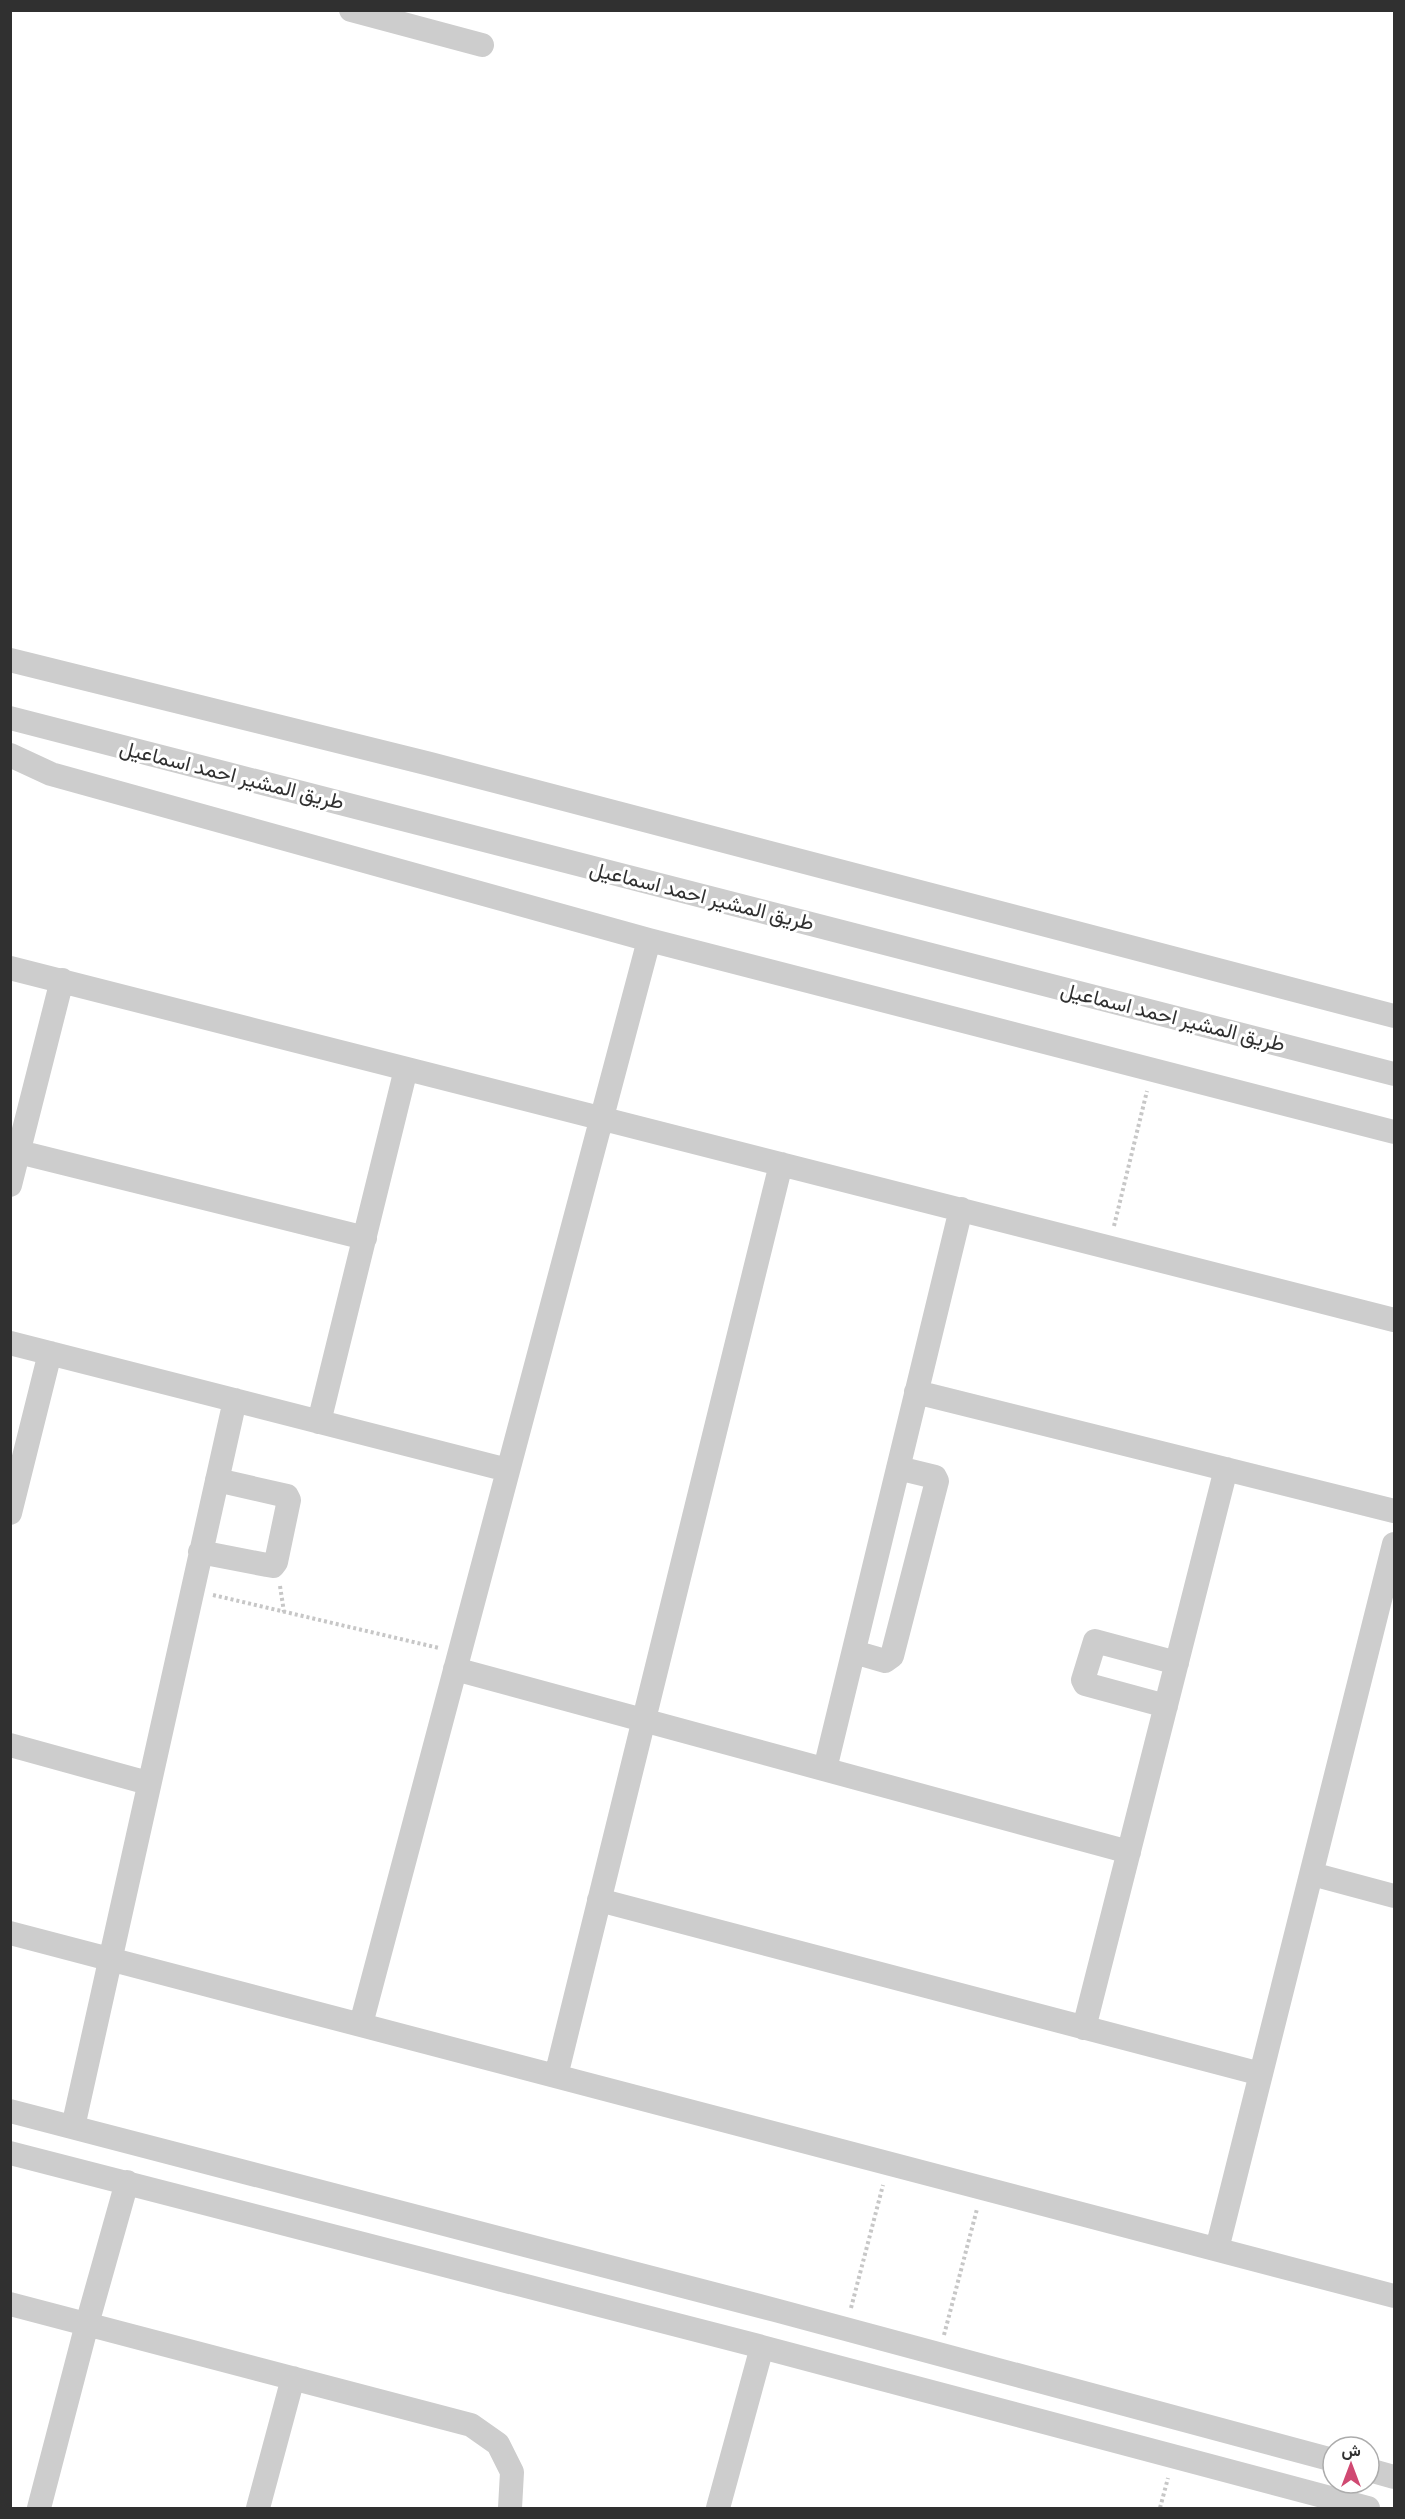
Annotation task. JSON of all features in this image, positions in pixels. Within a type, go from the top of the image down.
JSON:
[{"type":"street","points":[[351,10],[482,45]]},
{"type":"street","points":[[10,660],[440,767],[1395,1016]]},
{"type":"street","name":"طريق المشير احمد اسماعيل","points":[[10,718],[1395,1074]]},
{"type":"street","points":[[10,755],[51,774],[650,940],[1395,1132]]},
{"type":"street","points":[[361,2024],[650,940]]},
{"type":"street","points":[[10,968],[1395,1320]]},
{"type":"street","points":[[10,1185],[62,980]]},
{"type":"street","points":[[319,1422],[406,1069]]},
{"type":"street","points":[[19,1152],[365,1238]]},
{"type":"street","points":[[556,2076],[781,1164]]},
{"type":"street","points":[[825,1769],[961,1209]]},
{"type":"street","points":[[10,1343],[508,1470]]},
{"type":"street","points":[[10,1513],[50,1353]]},
{"type":"street","points":[[916,1392],[1395,1511]]},
{"type":"street","points":[[73,2127],[235,1400]]},
{"type":"street","points":[[854,1652],[885,1661],[892,1656],[937,1481],[935,1477],[898,1468]]},
{"type":"street","points":[[1084,2028],[1226,1469]]},
{"type":"street","points":[[200,1552],[273,1566],[276,1562],[289,1500],[287,1496],[217,1480]]},
{"type":"street","points":[[1217,2249],[1395,1544]]},
{"type":"street","points":[[1166,1706],[1085,1684],[1083,1680],[1095,1641],[1177,1663]]},
{"type":"street","points":[[457,1661],[644,1719],[1129,1852]]},
{"type":"street","points":[[10,1745],[148,1783]]},
{"type":"street","points":[[1312,1874],[1395,1896]]},
{"type":"street","points":[[599,1900],[1261,2074]]},
{"type":"street","points":[[10,1933],[1395,2296]]},
{"type":"street","points":[[10,2111],[846,2329],[1321,2457]]},
{"type":"street","points":[[10,2153],[762,2347],[1368,2508]]},
{"type":"street","points":[[39,2508],[127,2182]]},
{"type":"street","points":[[10,2304],[471,2425],[498,2444],[512,2472],[510,2508]]},
{"type":"street","points":[[718,2508],[762,2347]]},
{"type":"street","points":[[258,2508],[293,2378]]},
{"type":"path","points":[[1109,1247],[1152,1069]]},
{"type":"path","points":[[192,1590],[457,1661]]},
{"type":"path","points":[[846,2329],[889,2163]]},
{"type":"path","points":[[939,2354],[983,2187]]},
{"type":"path","points":[[1160,2508],[1173,2457]]}]
